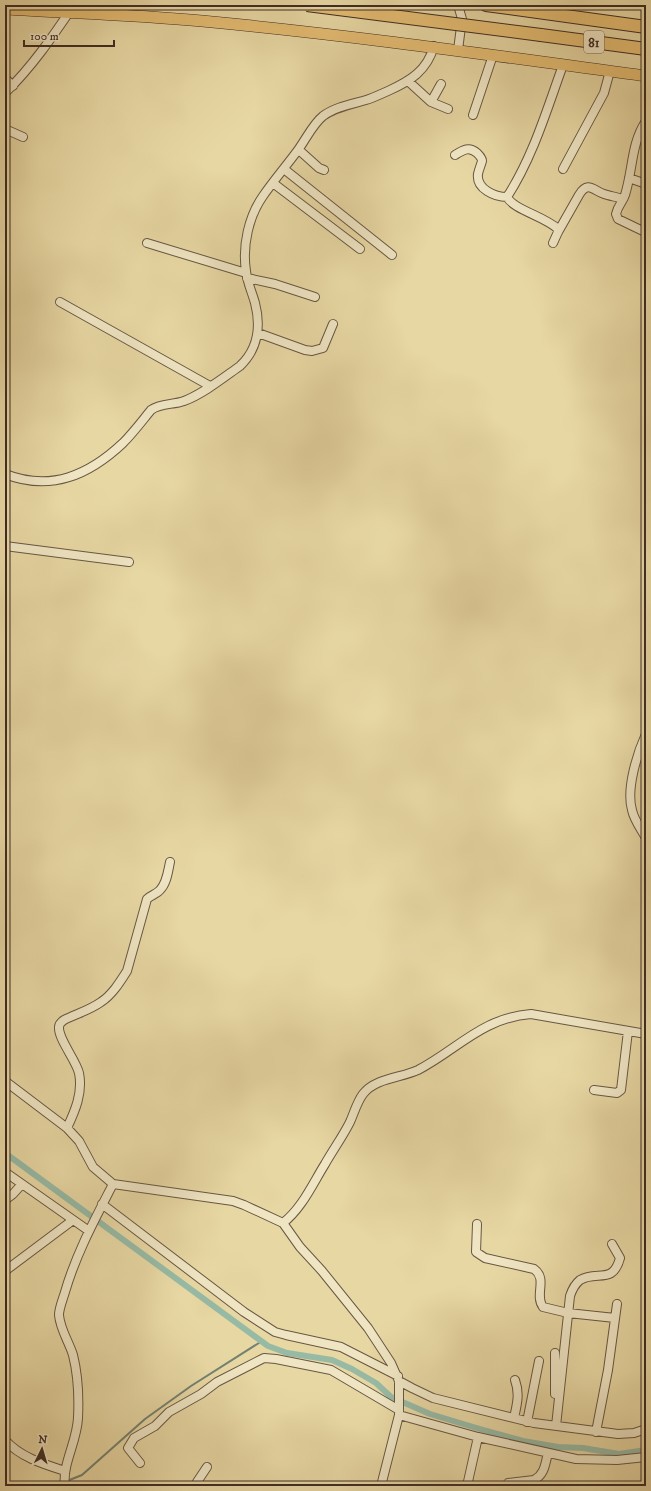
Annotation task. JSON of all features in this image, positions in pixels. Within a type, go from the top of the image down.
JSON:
[{"type":"highway","name":"81","points":[[307,5],[646,49]]},
{"type":"highway","name":"81","points":[[486,5],[646,27]]},
{"type":"main road","points":[[5,9],[72,9],[201,21],[434,46],[646,76]]},
{"type":"street","points":[[458,5],[462,19],[458,50]]},
{"type":"street","points":[[5,93],[40,54],[72,9]]},
{"type":"street","points":[[5,474],[23,480],[43,481],[66,478],[80,474],[91,468],[124,442],[155,407],[184,401],[240,366],[246,360],[254,346],[258,333],[256,308],[247,276],[246,243],[251,219],[263,196],[324,115],[344,106],[368,99],[408,81],[421,70],[432,53],[434,46]]},
{"type":"street","points":[[473,115],[493,55]]},
{"type":"street","points":[[507,197],[516,183],[543,120],[563,65]]},
{"type":"street","points":[[563,169],[604,92],[610,71]]},
{"type":"street","points":[[5,78],[12,86]]},
{"type":"street","points":[[408,81],[431,102],[448,108]]},
{"type":"street","points":[[431,102],[441,84]]},
{"type":"street","points":[[646,121],[641,128],[635,146],[629,178],[623,199],[617,207],[616,217],[646,232]]},
{"type":"street","points":[[5,129],[23,137]]},
{"type":"street","points":[[455,155],[468,149],[472,149],[476,152],[482,160],[478,175],[480,184],[490,193],[499,197],[507,197]]},
{"type":"street","points":[[298,150],[319,168],[324,170]]},
{"type":"street","points":[[284,168],[392,255]]},
{"type":"street","points":[[629,178],[646,184]]},
{"type":"street","points":[[273,183],[360,249]]},
{"type":"street","points":[[553,243],[582,190],[586,188],[596,189],[601,193],[623,199]]},
{"type":"street","points":[[507,197],[513,205],[542,218],[555,226],[558,229],[558,232]]},
{"type":"street","points":[[147,243],[315,297]]},
{"type":"street","points":[[60,302],[210,386]]},
{"type":"street","points":[[258,333],[312,351],[323,348],[333,324]]},
{"type":"street","points":[[5,546],[129,562]]},
{"type":"street","points":[[646,734],[632,779],[630,801],[635,818],[646,838]]},
{"type":"street","points":[[67,1128],[78,1099],[80,1081],[79,1073],[74,1060],[60,1034],[58,1026],[64,1020],[101,1002],[121,981],[127,970],[147,899],[164,886],[170,862]]},
{"type":"street","points":[[283,1223],[291,1217],[301,1204],[349,1123],[363,1094],[370,1087],[388,1079],[416,1070],[434,1061],[461,1041],[480,1030],[510,1017],[531,1014],[646,1034]]},
{"type":"street","points":[[594,1090],[617,1093],[621,1090],[628,1031]]},
{"type":"street","points":[[5,1081],[67,1128],[79,1141],[93,1166],[113,1184],[233,1201],[283,1223],[300,1247],[336,1288],[368,1328],[391,1363],[399,1381],[399,1410],[381,1486]]},
{"type":"street","points":[[5,1172],[73,1220],[90,1228]]},
{"type":"street","points":[[5,1200],[22,1184]]},
{"type":"street","points":[[5,1440],[27,1457],[65,1479],[77,1431],[78,1392],[76,1370],[59,1314],[68,1280],[90,1228],[113,1184]]},
{"type":"street","points":[[101,1207],[265,1327],[286,1335],[341,1346],[399,1381],[433,1398],[527,1422],[557,1423],[596,1432],[618,1434],[634,1433],[646,1429]]},
{"type":"street","points":[[5,1272],[73,1220]]},
{"type":"street","points":[[477,1224],[476,1252],[485,1258],[534,1269],[537,1272],[541,1282],[539,1301],[543,1307],[568,1313],[614,1318]]},
{"type":"street","points":[[557,1423],[570,1296],[574,1287],[580,1280],[607,1275],[613,1272],[618,1266],[620,1258],[612,1244]]},
{"type":"street","points":[[596,1432],[608,1370],[617,1304]]},
{"type":"street","points":[[555,1353],[554,1414],[557,1423]]},
{"type":"street","points":[[140,1463],[128,1448],[134,1438],[155,1426],[171,1410],[201,1394],[217,1382],[264,1358],[331,1370],[399,1410],[478,1437],[576,1459],[617,1460],[646,1457]]},
{"type":"street","points":[[527,1422],[539,1361]]},
{"type":"street","points":[[514,1418],[518,1398],[518,1389],[515,1380]]},
{"type":"street","points":[[468,1486],[478,1437]]},
{"type":"street","points":[[508,1483],[534,1480],[542,1475],[548,1453]]},
{"type":"street","points":[[198,1486],[197,1482],[207,1468]]},
{"type":"waterway","points":[[5,1153],[268,1346],[287,1353],[332,1360],[352,1369],[376,1383],[391,1397],[430,1414],[523,1441],[558,1447],[583,1448],[619,1454],[646,1450]]},
{"type":"waterway","points":[[67,1481],[82,1475],[145,1419],[191,1386],[262,1341]]},
{"type":"waterway","points":[[54,1486],[63,1483]]}]
